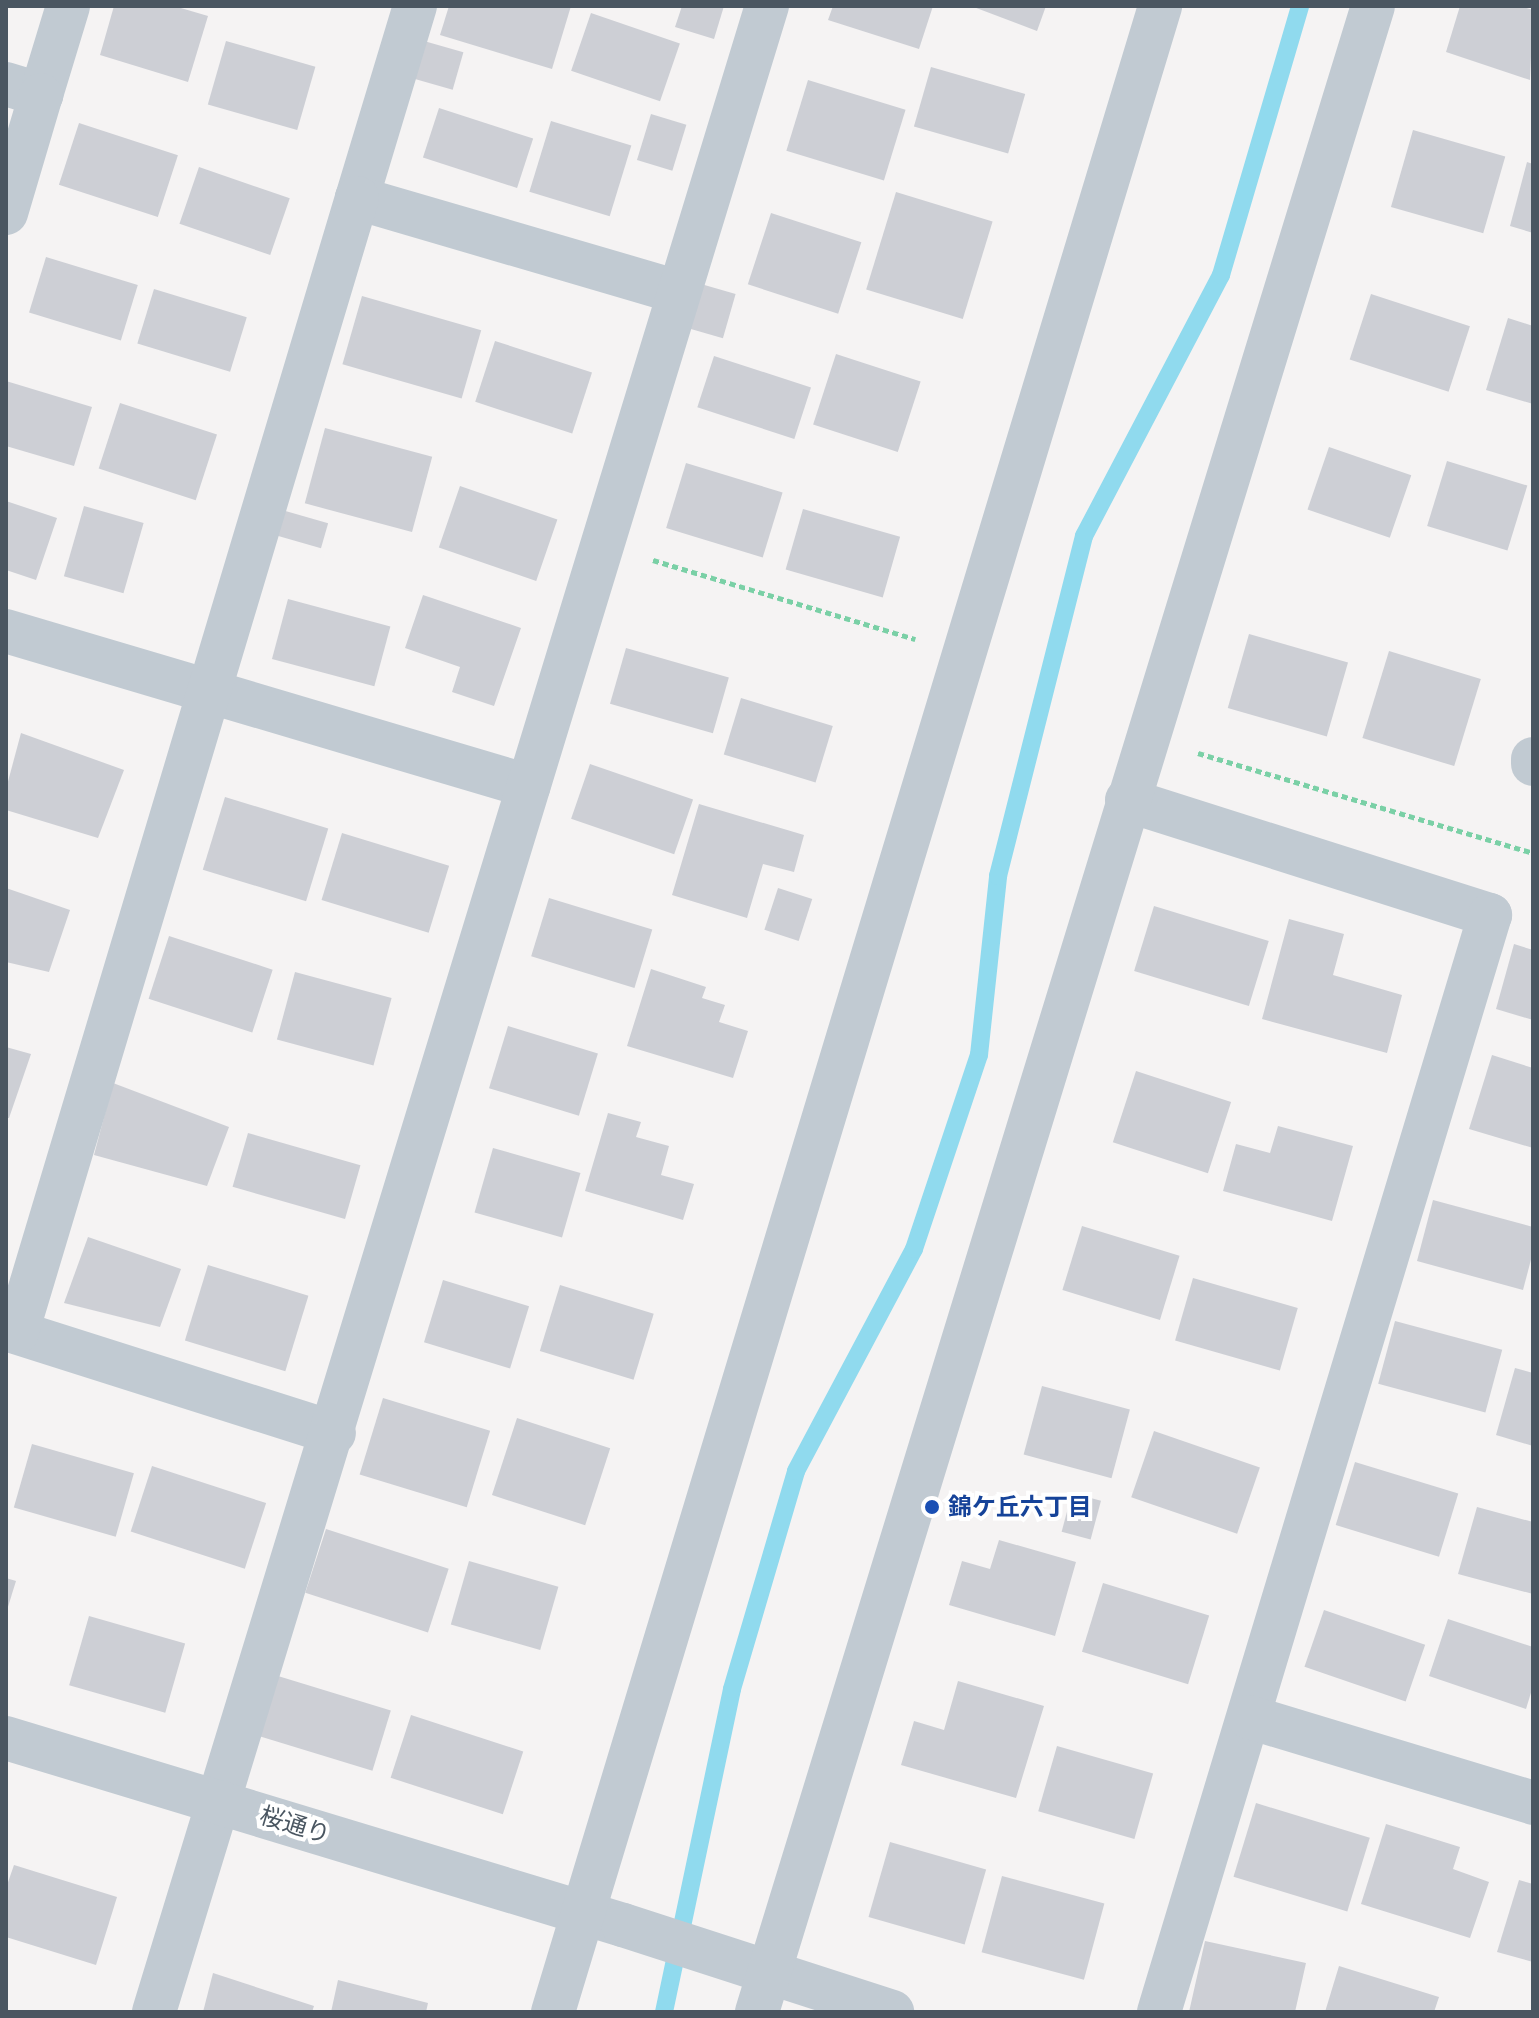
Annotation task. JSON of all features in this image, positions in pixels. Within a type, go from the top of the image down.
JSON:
[{"type":"street","points":[[6,213],[24,90],[68,6]]},
{"type":"street","points":[[334,1433],[12,1330],[212,689],[415,6]]},
{"type":"street","points":[[154,2012],[334,1433],[767,6]]},
{"type":"street","points":[[553,2012],[604,1920],[1160,6]]},
{"type":"street","points":[[892,2012],[756,1983],[1373,6]]},
{"type":"street","points":[[357,198],[679,292]]},
{"type":"street","points":[[6,631],[212,689],[528,786]]},
{"type":"street","points":[[1127,800],[1490,915],[1159,2012]]},
{"type":"street","points":[[1249,1717],[1533,1803]]},
{"type":"street","name":"桜通り","points":[[6,1738],[604,1920],[756,1983]]},
{"type":"path","points":[[602,545],[915,639]]},
{"type":"path","points":[[1197,753],[1533,853]]},
{"type":"building","points":[[114,6],[174,6],[208,16],[188,82],[100,55]]},
{"type":"building","points":[[449,6],[571,6],[552,69],[440,35]]},
{"type":"building","points":[[682,6],[724,6],[714,39],[675,27]]},
{"type":"building","points":[[833,6],[933,6],[919,49],[828,20]]},
{"type":"building","points":[[971,6],[1046,6],[1037,31]]},
{"type":"building","points":[[1460,6],[1520,6],[1533,10],[1530,80],[1446,52]]},
{"type":"building","points":[[591,13],[680,44],[660,101],[571,71]]},
{"type":"building","points":[[226,41],[315,67],[297,130],[208,104]]},
{"type":"building","points":[[424,41],[463,52],[453,90],[413,78]]},
{"type":"building","points":[[931,67],[1025,94],[1008,154],[914,127]]},
{"type":"building","points":[[808,80],[906,110],[884,181],[786,151]]},
{"type":"building","points":[[439,108],[533,139],[517,188],[423,157]]},
{"type":"building","points":[[651,114],[686,125],[672,171],[637,160]]},
{"type":"building","points":[[551,121],[631,146],[610,216],[529,192]]},
{"type":"building","points":[[79,123],[178,155],[158,217],[59,185]]},
{"type":"building","points":[[1413,130],[1505,156],[1483,233],[1391,207]]},
{"type":"building","points":[[1527,162],[1533,164],[1533,233],[1510,226]]},
{"type":"building","points":[[199,167],[290,198],[270,255],[179,224]]},
{"type":"building","points":[[896,192],[993,222],[963,319],[866,290]]},
{"type":"building","points":[[771,213],[861,242],[838,314],[748,284]]},
{"type":"building","points":[[46,257],[138,285],[121,341],[29,312]]},
{"type":"building","points":[[701,284],[736,294],[723,338],[688,328]]},
{"type":"building","points":[[154,289],[247,317],[230,372],[137,344]]},
{"type":"building","points":[[1371,294],[1470,326],[1449,392],[1350,360]]},
{"type":"building","points":[[362,296],[481,330],[462,398],[342,364]]},
{"type":"building","points":[[1508,318],[1533,326],[1533,404],[1486,390]]},
{"type":"building","points":[[495,341],[592,373],[572,433],[475,402]]},
{"type":"building","points":[[836,354],[921,382],[898,452],[813,424]]},
{"type":"building","points":[[714,356],[811,388],[794,439],[697,407]]},
{"type":"building","points":[[6,381],[92,407],[74,466],[6,446]]},
{"type":"building","points":[[120,403],[217,435],[196,500],[99,469]]},
{"type":"building","points":[[325,428],[432,457],[412,532],[305,503]]},
{"type":"building","points":[[1329,447],[1411,475],[1390,538],[1308,509]]},
{"type":"building","points":[[1447,461],[1527,486],[1507,551],[1427,526]]},
{"type":"building","points":[[686,463],[783,493],[763,558],[666,528]]},
{"type":"building","points":[[460,486],[557,520],[536,581],[439,547]]},
{"type":"building","points":[[6,501],[57,518],[36,580],[6,570]]},
{"type":"building","points":[[84,506],[144,523],[123,593],[64,576]]},
{"type":"building","points":[[803,509],[900,537],[883,597],[786,570]]},
{"type":"building","points":[[282,510],[328,523],[321,548],[275,535]]},
{"type":"building","points":[[423,595],[521,628],[494,706],[452,692],[460,667],[405,648]]},
{"type":"building","points":[[288,599],[390,626],[374,686],[272,659]]},
{"type":"building","points":[[1249,634],[1348,662],[1327,736],[1228,708]]},
{"type":"building","points":[[626,648],[729,677],[713,733],[610,704]]},
{"type":"building","points":[[1389,651],[1481,679],[1454,766],[1362,738]]},
{"type":"building","points":[[741,698],[833,726],[816,782],[724,754]]},
{"type":"building","points":[[21,733],[124,770],[98,838],[6,810],[6,789]]},
{"type":"building","points":[[590,764],[693,799],[674,854],[571,819]]},
{"type":"building","points":[[225,797],[328,829],[306,901],[203,870]]},
{"type":"building","points":[[699,804],[804,835],[794,872],[763,864],[747,918],[672,895]]},
{"type":"building","points":[[342,833],[449,866],[429,933],[322,900]]},
{"type":"building","points":[[6,888],[70,910],[49,972],[6,962]]},
{"type":"building","points":[[778,888],[812,899],[799,941],[764,930]]},
{"type":"building","points":[[549,898],[652,930],[634,988],[531,956]]},
{"type":"building","points":[[1154,906],[1269,941],[1249,1006],[1134,971]]},
{"type":"building","points":[[1289,919],[1344,934],[1333,975],[1402,995],[1387,1053],[1262,1019]]},
{"type":"building","points":[[169,936],[273,970],[252,1032],[149,999]]},
{"type":"building","points":[[1514,944],[1533,950],[1533,1020],[1496,1009]]},
{"type":"building","points":[[651,969],[706,987],[702,998],[725,1005],[719,1022],[748,1031],[733,1078],[627,1046]]},
{"type":"building","points":[[295,972],[392,998],[373,1065],[277,1040]]},
{"type":"building","points":[[508,1026],[598,1053],[579,1116],[489,1088]]},
{"type":"building","points":[[6,1047],[31,1054],[9,1118],[6,1118]]},
{"type":"building","points":[[1492,1055],[1533,1068],[1533,1148],[1469,1129]]},
{"type":"building","points":[[1136,1071],[1231,1102],[1208,1173],[1113,1142]]},
{"type":"building","points":[[113,1083],[229,1127],[207,1186],[94,1155]]},
{"type":"building","points":[[608,1113],[641,1122],[636,1137],[669,1146],[661,1175],[694,1184],[683,1220],[585,1191]]},
{"type":"building","points":[[1278,1126],[1353,1146],[1332,1221],[1223,1191],[1236,1144],[1270,1153]]},
{"type":"building","points":[[248,1133],[360,1165],[345,1219],[233,1187]]},
{"type":"building","points":[[493,1148],[580,1173],[562,1237],[475,1212]]},
{"type":"building","points":[[1433,1200],[1533,1227],[1533,1252],[1523,1290],[1417,1261]]},
{"type":"building","points":[[1082,1226],[1180,1256],[1160,1320],[1062,1290]]},
{"type":"building","points":[[88,1237],[181,1269],[160,1327],[64,1303]]},
{"type":"building","points":[[208,1265],[308,1296],[285,1371],[185,1341]]},
{"type":"building","points":[[1193,1278],[1298,1308],[1280,1371],[1175,1340]]},
{"type":"building","points":[[443,1280],[529,1306],[510,1368],[424,1342]]},
{"type":"building","points":[[560,1285],[654,1314],[634,1380],[540,1351]]},
{"type":"building","points":[[1395,1321],[1502,1350],[1485,1413],[1378,1384]]},
{"type":"building","points":[[1515,1368],[1533,1373],[1533,1446],[1496,1435]]},
{"type":"building","points":[[1042,1386],[1130,1410],[1112,1478],[1024,1455]]},
{"type":"building","points":[[383,1398],[490,1431],[467,1507],[360,1475]]},
{"type":"building","points":[[517,1418],[610,1448],[585,1525],[492,1495]]},
{"type":"building","points":[[1154,1431],[1260,1467],[1237,1534],[1131,1497]]},
{"type":"building","points":[[32,1444],[134,1473],[116,1537],[14,1507]]},
{"type":"building","points":[[1355,1462],[1458,1494],[1439,1557],[1336,1525]]},
{"type":"building","points":[[152,1466],[266,1503],[245,1569],[131,1532]]},
{"type":"building","points":[[1072,1493],[1101,1501],[1091,1539],[1062,1532]]},
{"type":"building","points":[[1477,1507],[1533,1522],[1533,1594],[1458,1574]]},
{"type":"building","points":[[326,1529],[449,1569],[428,1633],[305,1593]]},
{"type":"building","points":[[999,1540],[1076,1562],[1055,1636],[949,1605],[962,1561],[990,1569]]},
{"type":"building","points":[[469,1561],[558,1587],[540,1650],[451,1624]]},
{"type":"building","points":[[6,1578],[16,1581],[7,1610],[6,1610]]},
{"type":"building","points":[[1103,1583],[1209,1615],[1188,1684],[1082,1652]]},
{"type":"building","points":[[1324,1610],[1425,1645],[1406,1702],[1304,1667]]},
{"type":"building","points":[[89,1616],[185,1644],[165,1713],[69,1685]]},
{"type":"building","points":[[1448,1619],[1533,1647],[1533,1686],[1526,1709],[1429,1676]]},
{"type":"building","points":[[278,1676],[391,1710],[372,1771],[260,1736]]},
{"type":"building","points":[[958,1681],[1044,1706],[1016,1798],[901,1765],[914,1721],[944,1730]]},
{"type":"building","points":[[411,1715],[523,1751],[503,1814],[391,1778]]},
{"type":"building","points":[[1057,1746],[1153,1774],[1134,1839],[1038,1811]]},
{"type":"building","points":[[1256,1803],[1370,1838],[1347,1911],[1233,1877]]},
{"type":"building","points":[[1386,1824],[1460,1847],[1453,1869],[1489,1882],[1470,1938],[1361,1904]]},
{"type":"building","points":[[890,1842],[986,1870],[965,1945],[869,1917]]},
{"type":"building","points":[[14,1865],[117,1897],[96,1965],[6,1937],[6,1888]]},
{"type":"building","points":[[1002,1876],[1104,1903],[1084,1980],[982,1952]]},
{"type":"building","points":[[1519,1880],[1533,1884],[1533,1962],[1497,1952]]},
{"type":"building","points":[[1205,1941],[1306,1963],[1295,2012],[1189,2012]]},
{"type":"building","points":[[1339,1966],[1439,1997],[1434,2012],[1325,2012]]},
{"type":"building","points":[[213,1973],[314,2006],[312,2012],[203,2012]]},
{"type":"building","points":[[338,1980],[428,2003],[426,2012],[331,2012]]},
{"type":"waterway","points":[[664,2012],[732,1689],[796,1471],[914,1249],[979,1055],[998,876],[1084,536],[1221,275],[1300,6]]},
{"type":"place","name":"錦ケ丘六丁目","points":[[932,1507]]}]
